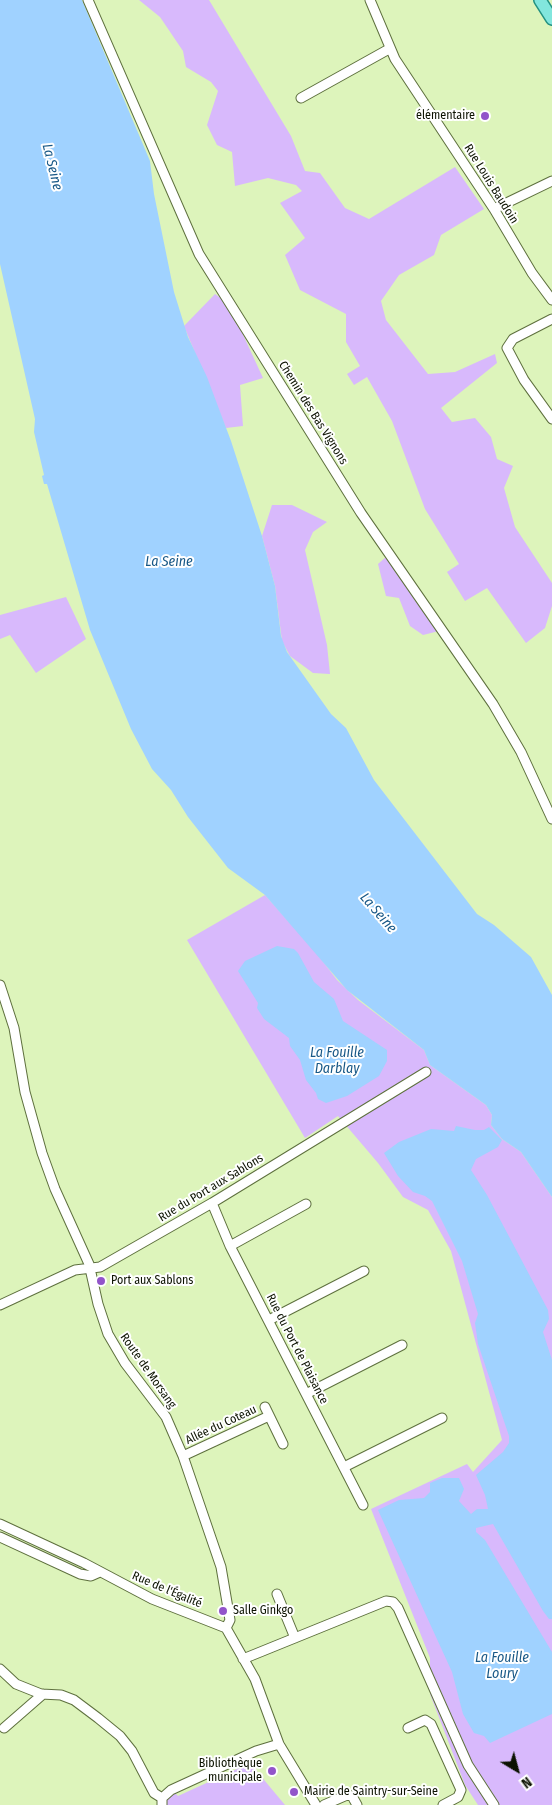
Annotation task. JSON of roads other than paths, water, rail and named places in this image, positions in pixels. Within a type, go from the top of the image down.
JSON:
[{"type":"main road","points":[[540,0],[552,19]]},
{"type":"street","name":"Chemin des Bas Vignons","points":[[88,0],[199,254],[361,512],[493,704],[521,752],[552,819]]},
{"type":"street","name":"Rue Louis Baudoin","points":[[370,0],[389,49],[494,209],[517,250],[552,300]]},
{"type":"street","points":[[301,98],[389,49]]},
{"type":"street","points":[[494,209],[552,181]]},
{"type":"street","points":[[552,319],[513,339],[507,348],[524,380],[552,420]]},
{"type":"street","name":"Route de Morsang","points":[[0,985],[3,1005],[14,1028],[25,1092],[42,1153],[55,1189],[82,1247],[108,1334],[125,1363],[166,1417],[183,1456],[221,1567],[230,1620],[226,1628]]},
{"type":"street","name":"Rue du Port aux Sablons","points":[[0,1304],[75,1270],[100,1268],[212,1203],[426,1072]]},
{"type":"street","name":"Rue du Port de Plaisance","points":[[212,1203],[230,1246],[363,1504]]},
{"type":"street","points":[[230,1246],[306,1204]]},
{"type":"street","points":[[269,1320],[364,1271]]},
{"type":"street","points":[[306,1394],[402,1345]]},
{"type":"street","name":"Allée du Coteau","points":[[183,1456],[267,1412],[283,1444]]},
{"type":"street","points":[[344,1467],[442,1418]]},
{"type":"street","name":"Rue de l'Égalité","points":[[0,1524],[133,1590],[226,1628]]},
{"type":"street","name":"Rue de l'Égalité","points":[[0,1537],[80,1574],[91,1576],[100,1572]]},
{"type":"street","points":[[277,1594],[295,1638]]},
{"type":"street","points":[[243,1659],[386,1601],[393,1602],[398,1608],[468,1765],[494,1805]]},
{"type":"street","points":[[226,1628],[265,1703],[279,1744],[316,1805]]},
{"type":"street","points":[[0,1669],[16,1684],[44,1694],[61,1695],[74,1700],[120,1736],[132,1751],[154,1793],[162,1802],[171,1790],[256,1751],[279,1744]]},
{"type":"street","points":[[4,1728],[44,1694]]},
{"type":"street","points":[[408,1728],[425,1720],[431,1724],[461,1790],[458,1797],[443,1805]]},
{"type":"street","points":[[324,1805],[347,1795],[352,1796],[357,1805]]},
{"type":"water","name":"La Seine","points":[[0,0],[82,0],[150,161],[154,194],[174,292],[188,337],[207,377],[231,441],[262,536],[275,586],[281,636],[287,652],[331,714],[346,728],[374,780],[477,914],[494,925],[531,957],[552,995],[552,1197],[521,1152],[502,1139],[491,1125],[492,1115],[486,1105],[430,1065],[424,1050],[347,990],[265,895],[228,868],[188,817],[171,790],[152,769],[131,729],[90,630],[47,484],[44,484],[42,476],[44,475],[34,432],[35,419],[0,264]]},
{"type":"water","name":"La Fouille Darblay","points":[[277,946],[294,949],[314,982],[334,999],[343,1021],[387,1050],[387,1061],[379,1076],[347,1096],[326,1103],[318,1099],[316,1093],[306,1080],[300,1060],[290,1046],[289,1038],[264,1019],[257,1008],[258,1003],[238,971],[245,961]]},
{"type":"water","name":"La Fouille Loury","points":[[456,1126],[475,1130],[484,1130],[489,1127],[502,1140],[498,1147],[476,1159],[471,1170],[487,1195],[548,1310],[549,1319],[543,1332],[552,1360],[552,1619],[549,1619],[543,1611],[493,1524],[476,1528],[476,1532],[485,1540],[552,1652],[552,1714],[490,1743],[484,1736],[474,1733],[463,1714],[452,1672],[378,1510],[399,1500],[424,1498],[430,1492],[430,1483],[442,1478],[459,1478],[464,1489],[459,1501],[471,1514],[477,1509],[488,1509],[485,1495],[476,1475],[503,1452],[509,1443],[509,1436],[478,1344],[475,1323],[478,1314],[462,1261],[432,1201],[425,1196],[413,1192],[398,1176],[384,1153],[399,1142],[431,1129],[454,1131]]},
{"type":"place","name":"élémentaire","points":[[485,116]]},
{"type":"place","name":"Port aux Sablons","points":[[101,1281]]},
{"type":"place","name":"Salle Ginkgo","points":[[223,1611]]},
{"type":"place","name":"Bibliothèque municipale","points":[[272,1771]]},
{"type":"place","name":"Mairie de Saintry-sur-Seine","points":[[294,1792]]}]
